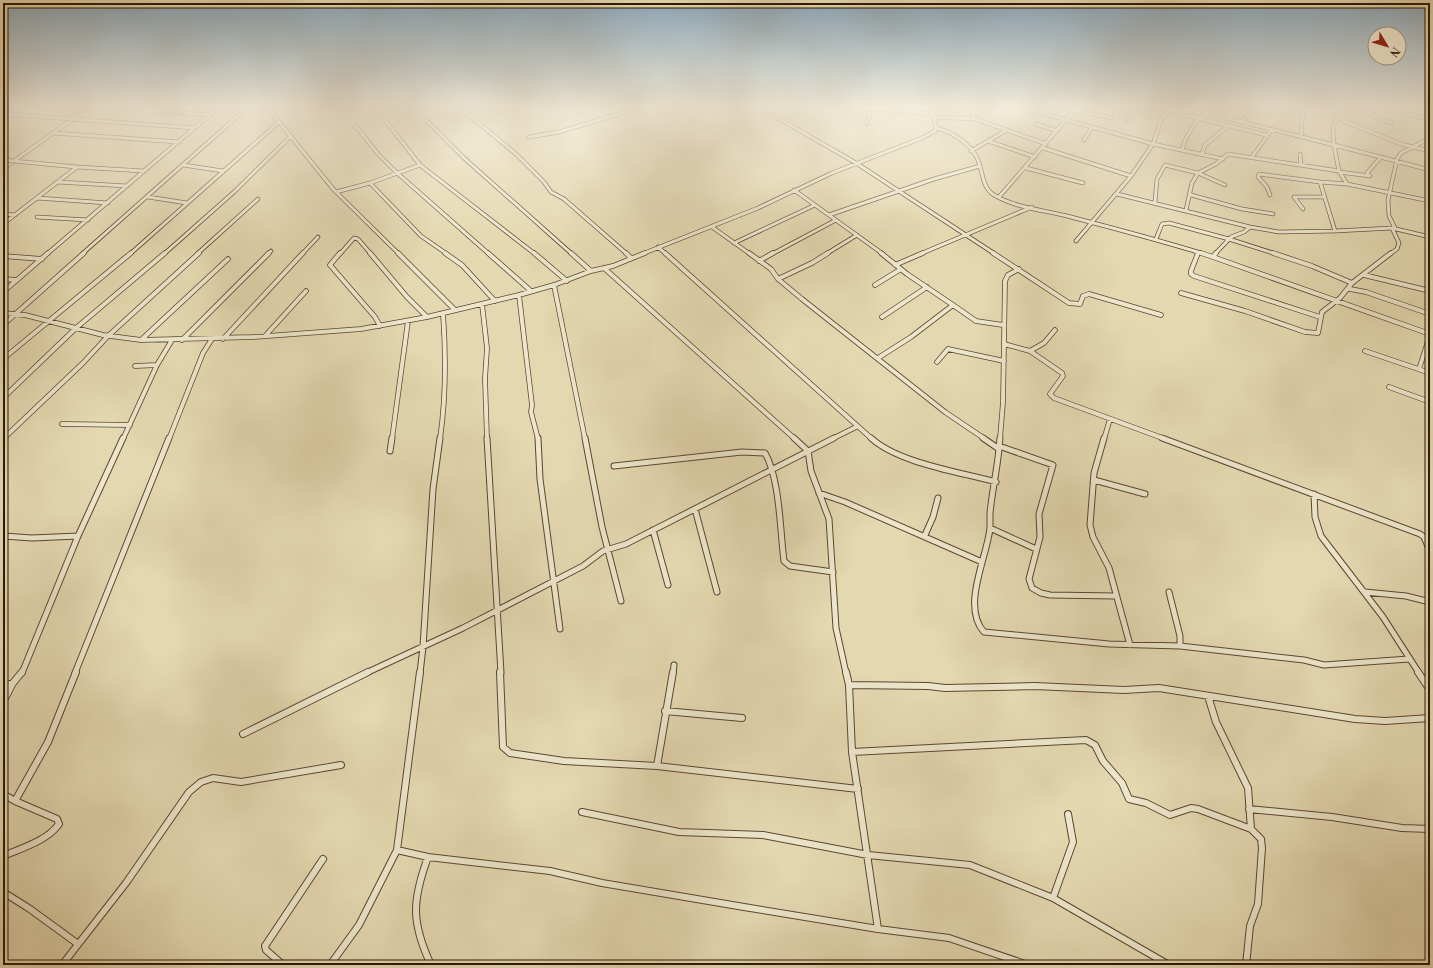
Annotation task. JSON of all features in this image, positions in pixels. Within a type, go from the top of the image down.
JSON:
[{"type":"street","points":[[3,169],[26,152]]},
{"type":"street","points":[[3,292],[167,152]]},
{"type":"street","points":[[3,325],[197,152]]},
{"type":"street","points":[[150,236],[245,152]]},
{"type":"street","points":[[3,398],[76,328],[147,269],[234,192],[275,152]]},
{"type":"street","points":[[304,152],[336,192],[455,310]]},
{"type":"street","points":[[376,152],[450,223],[486,250],[531,291]]},
{"type":"street","points":[[410,152],[420,165],[437,175],[469,203],[513,236],[567,281]]},
{"type":"street","points":[[458,152],[591,271]]},
{"type":"street","points":[[514,152],[544,182],[551,192],[564,199],[631,258]]},
{"type":"street","points":[[837,152],[856,163],[1073,304],[1080,304],[1083,296],[1089,294],[1161,315]]},
{"type":"street","points":[[3,313],[17,313],[108,336],[141,340],[182,340],[361,330],[427,317],[495,301],[567,281],[712,227],[758,208],[794,190],[856,163],[885,152]]},
{"type":"street","points":[[972,152],[980,166],[989,190],[999,197],[1200,252],[1430,335],[1426,341],[1419,369]]},
{"type":"street","points":[[1021,152],[1035,157]]},
{"type":"street","points":[[999,197],[1039,152]]},
{"type":"street","points":[[1056,152],[1131,176]]},
{"type":"street","points":[[1076,242],[1102,208],[1117,194],[1147,152]]},
{"type":"street","points":[[1193,152],[1223,159]]},
{"type":"street","points":[[1252,157],[1255,152]]},
{"type":"street","points":[[1335,152],[1339,172],[1347,184]]},
{"type":"street","points":[[1359,152],[1430,170]]},
{"type":"street","points":[[1181,292],[1245,311],[1310,333],[1320,332],[1320,317],[1324,310],[1350,289],[1352,283],[1399,246],[1389,216],[1388,200],[1392,176],[1398,156],[1405,152]]},
{"type":"street","points":[[1186,210],[1191,195],[1192,183],[1198,173],[1216,164],[1230,153],[1301,166],[1370,176],[1367,173],[1368,170],[1380,158]]},
{"type":"street","points":[[1300,154],[1301,166]]},
{"type":"street","points":[[3,160],[77,167],[144,171]]},
{"type":"street","points":[[183,165],[223,171]]},
{"type":"street","points":[[336,192],[399,174],[420,165]]},
{"type":"street","points":[[829,215],[897,191],[980,166]]},
{"type":"street","points":[[1155,202],[1157,179],[1163,166],[1198,173],[1226,185]]},
{"type":"street","points":[[3,224],[77,167]]},
{"type":"street","points":[[1026,168],[1083,183]]},
{"type":"street","points":[[3,359],[48,320],[119,264],[223,171]]},
{"type":"street","points":[[1270,195],[1267,187],[1258,176],[1259,174],[1347,184],[1430,201]]},
{"type":"street","points":[[58,182],[127,186]]},
{"type":"street","points":[[1320,182],[1335,231]]},
{"type":"street","points":[[370,183],[421,236],[462,265],[495,301]]},
{"type":"street","points":[[794,190],[857,235],[901,269],[976,321],[1003,325]]},
{"type":"street","points":[[1117,194],[1155,202],[1250,227],[1279,232],[1394,228],[1430,237]]},
{"type":"street","points":[[1191,195],[1242,209],[1273,214]]},
{"type":"street","points":[[148,197],[187,203]]},
{"type":"street","points":[[1303,210],[1294,197],[1324,197]]},
{"type":"street","points":[[37,198],[108,202]]},
{"type":"street","points":[[3,439],[83,364],[108,336],[258,199]]},
{"type":"street","points":[[734,243],[815,205]]},
{"type":"street","points":[[895,264],[967,236],[1032,207]]},
{"type":"street","points":[[3,214],[15,215]]},
{"type":"street","points":[[37,217],[88,220]]},
{"type":"street","points":[[758,261],[836,220]]},
{"type":"street","points":[[1156,240],[1162,224],[1166,222],[1229,239],[1312,266],[1352,283]]},
{"type":"street","points":[[712,227],[770,269],[778,279],[945,412],[999,448],[1053,465],[1039,514],[1040,537],[1029,579],[1034,590],[1071,597],[1115,596]]},
{"type":"street","points":[[1213,257],[1229,239],[1250,227]]},
{"type":"street","points":[[778,279],[812,263],[857,235]]},
{"type":"street","points":[[223,338],[318,238]]},
{"type":"street","points":[[380,326],[375,317],[330,265],[354,238],[358,239],[407,297],[427,317]]},
{"type":"street","points":[[658,247],[856,427],[878,445],[889,451],[996,482]]},
{"type":"street","points":[[182,340],[271,251]]},
{"type":"street","points":[[1200,252],[1191,271],[1191,274],[1194,276],[1320,317]]},
{"type":"street","points":[[3,256],[42,259]]},
{"type":"street","points":[[141,340],[228,260]]},
{"type":"street","points":[[604,268],[808,451],[811,471],[829,520],[836,628],[849,686],[852,752],[878,929]]},
{"type":"street","points":[[875,285],[901,269]]},
{"type":"street","points":[[1019,269],[1008,275],[1005,281],[1003,325],[1004,361],[999,448],[990,528],[982,562],[975,604],[976,624],[979,629],[984,632],[1130,645],[1180,646],[1304,660],[1324,665],[1409,659]]},
{"type":"street","points":[[1364,275],[1430,291]]},
{"type":"street","points":[[3,278],[17,280]]},
{"type":"street","points":[[554,285],[560,308],[599,515],[621,601]]},
{"type":"street","points":[[882,317],[927,287]]},
{"type":"street","points":[[1350,289],[1366,292],[1430,314]]},
{"type":"street","points":[[265,336],[306,291]]},
{"type":"street","points":[[519,295],[532,405],[531,412],[538,436],[537,447],[540,480],[560,629]]},
{"type":"street","points":[[482,304],[486,348],[485,379],[489,486],[492,503],[504,722],[502,744],[506,751],[510,753],[564,761],[657,766],[858,789]]},
{"type":"street","points":[[878,358],[911,337],[953,305]]},
{"type":"street","points":[[330,965],[359,925],[398,850],[423,647],[432,489],[444,414],[445,338],[443,313]]},
{"type":"street","points":[[390,451],[408,320]]},
{"type":"street","points":[[1030,351],[1044,343],[1050,334],[1055,330]]},
{"type":"street","points":[[16,801],[48,742],[200,360],[212,338]]},
{"type":"street","points":[[3,702],[13,683],[21,675],[78,536],[157,365],[172,340]]},
{"type":"street","points":[[1004,344],[1030,351],[1062,373],[1063,376],[1058,386],[1050,394],[1052,397],[1420,534],[1424,537],[1430,552]]},
{"type":"street","points":[[937,362],[948,349],[1004,361]]},
{"type":"street","points":[[1365,351],[1430,373]]},
{"type":"street","points":[[135,366],[157,365]]},
{"type":"street","points":[[1388,387],[1430,402]]},
{"type":"street","points":[[1110,419],[1094,473],[1093,503],[1090,526],[1093,537],[1109,568],[1115,596],[1130,645]]},
{"type":"street","points":[[62,424],[130,425]]},
{"type":"street","points":[[243,734],[497,610],[583,566],[603,551],[616,549],[856,427]]},
{"type":"street","points":[[614,466],[759,452],[768,455],[772,470],[784,561],[790,566],[833,572]]},
{"type":"street","points":[[1094,480],[1145,494]]},
{"type":"street","points":[[819,493],[845,502],[982,562]]},
{"type":"street","points":[[1314,494],[1315,517],[1321,536],[1365,592],[1430,690]]},
{"type":"street","points":[[925,536],[933,517],[938,498]]},
{"type":"street","points":[[694,509],[718,592]]},
{"type":"street","points":[[990,528],[1036,549]]},
{"type":"street","points":[[653,530],[668,585]]},
{"type":"street","points":[[3,536],[32,538],[78,536]]},
{"type":"street","points":[[1169,592],[1180,636],[1180,646]]},
{"type":"street","points":[[1365,592],[1406,596],[1430,602]]},
{"type":"street","points":[[657,766],[665,711],[674,665]]},
{"type":"street","points":[[3,686],[13,683]]},
{"type":"street","points":[[849,686],[928,686],[945,688],[1036,686],[1124,690],[1159,688],[1355,720],[1385,721],[1430,718]]},
{"type":"street","points":[[1208,696],[1216,722],[1248,788],[1251,829]]},
{"type":"street","points":[[665,711],[742,718]]},
{"type":"street","points":[[852,752],[1086,740],[1095,745],[1103,761],[1122,783],[1129,799],[1146,803],[1170,815],[1191,808],[1198,809],[1251,829],[1258,834],[1262,841],[1262,848],[1258,904],[1250,926],[1246,965]]},
{"type":"street","points":[[62,965],[126,883],[189,792],[198,784],[210,778],[225,778],[241,782],[341,765]]},
{"type":"street","points":[[3,794],[57,819],[59,824],[50,834],[3,856]]},
{"type":"street","points":[[1250,809],[1332,817],[1402,828],[1430,829]]},
{"type":"street","points":[[582,812],[679,832],[763,835],[868,855],[949,861],[970,865],[1053,898],[1169,965]]},
{"type":"street","points":[[1053,898],[1073,842],[1068,814]]},
{"type":"street","points":[[398,850],[428,857],[550,871],[602,883],[878,929],[949,938],[1002,954],[1028,965]]},
{"type":"street","points":[[428,857],[417,890],[415,913],[420,943],[431,965]]},
{"type":"street","points":[[283,965],[266,950],[267,942],[323,859]]},
{"type":"street","points":[[3,892],[30,909],[78,944]]}]
